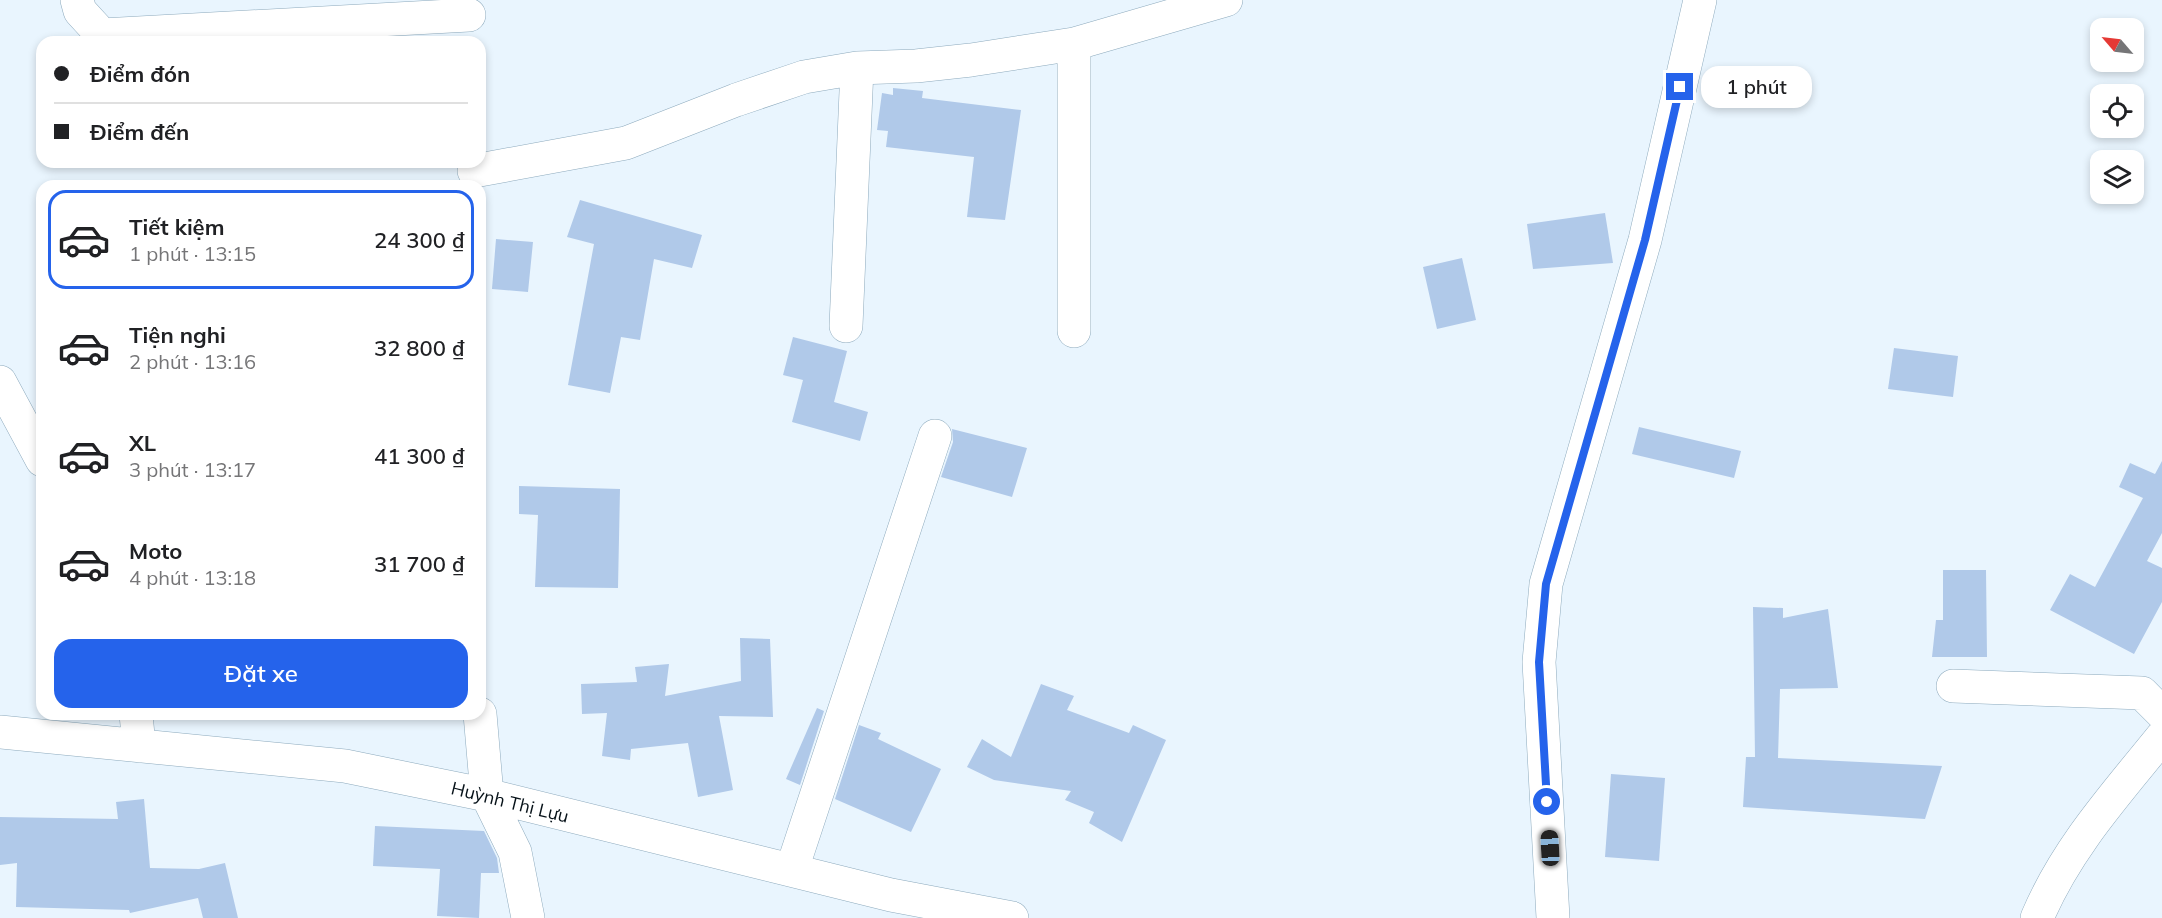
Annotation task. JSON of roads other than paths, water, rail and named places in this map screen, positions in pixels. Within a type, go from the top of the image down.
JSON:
[{"type":"street","points":[[77,0],[80,11],[102,35],[470,19]]},
{"type":"street","points":[[474,173],[626,142],[792,81],[857,68],[927,65],[1074,44],[1226,0]]},
{"type":"street","points":[[1553,918],[1539,662],[1546,584],[1645,240],[1700,0]]},
{"type":"street","points":[[1074,44],[1074,331]]},
{"type":"street","points":[[846,326],[857,68]]},
{"type":"street","points":[[0,382],[36,449]]},
{"type":"street","points":[[792,869],[934,436]]},
{"type":"street","points":[[1953,686],[2142,693],[2162,713]]},
{"type":"street","points":[[481,720],[487,795],[515,852],[528,918]]},
{"type":"street","name":"Huỳnh Thị Lựu","points":[[0,732],[137,730],[345,766],[487,795],[891,895],[1012,918]]},
{"type":"street","points":[[2037,918],[2048,893],[2076,844],[2162,737]]}]
